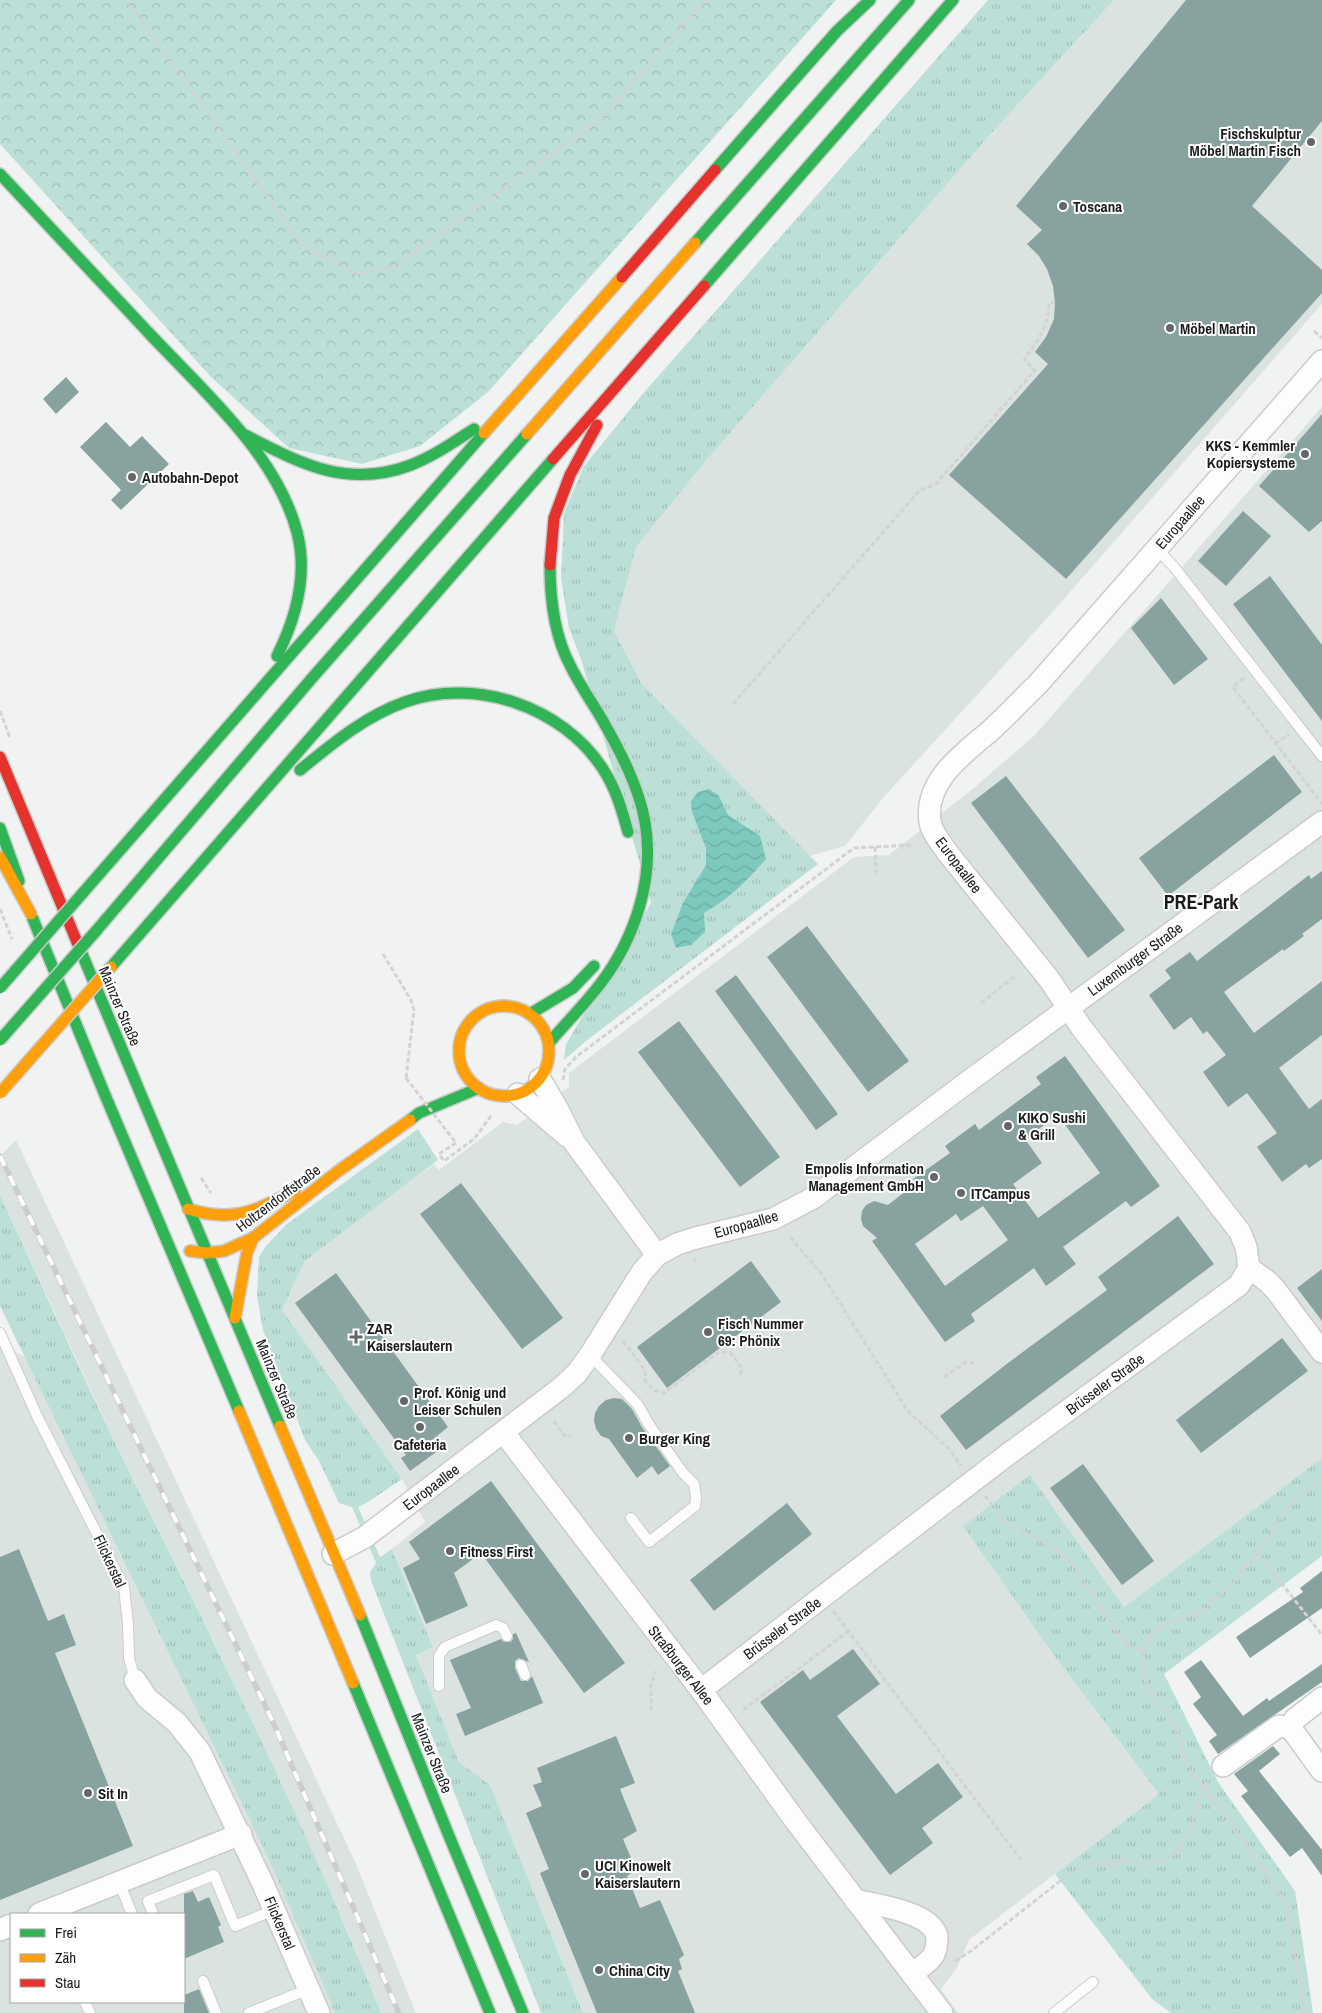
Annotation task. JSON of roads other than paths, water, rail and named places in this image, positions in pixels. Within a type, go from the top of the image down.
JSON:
[{"type":"main road","points":[[0,988],[259,688],[656,240],[837,31],[870,0]]},
{"type":"main road","points":[[0,1040],[96,931],[332,655],[909,0]]},
{"type":"main road","points":[[0,1093],[954,0]]},
{"type":"main road","points":[[0,174],[240,432],[284,498],[297,530],[301,549],[300,580],[293,619],[282,646],[259,688]]},
{"type":"main road","points":[[549,1043],[602,982],[628,940],[644,895],[647,857],[645,822],[633,780],[604,723],[569,664],[554,622],[550,567],[554,518],[570,475],[626,374]]},
{"type":"main road","points":[[240,432],[283,455],[322,471],[359,476],[376,475],[409,467],[442,451],[510,404]]},
{"type":"main road","points":[[248,811],[359,724],[390,708],[423,697],[453,692],[481,693],[510,699],[533,708],[553,719],[575,736],[591,752],[609,778],[619,799],[626,819],[630,845]]},
{"type":"main road","name":"Mainzer Straße","points":[[0,757],[235,1318],[318,1561],[490,2013]]},
{"type":"main road","points":[[0,828],[31,914]]},
{"type":"main road","points":[[0,857],[31,914]]},
{"type":"main road","name":"Mainzer Straße","points":[[31,914],[166,1240],[318,1561],[388,1681],[453,1845],[523,2013]]},
{"type":"main road","points":[[530,1014],[570,990],[589,974],[598,959]]},
{"type":"main road","points":[[504,1005],[518,1008],[530,1014],[539,1022],[549,1043],[546,1068],[540,1078],[530,1088],[518,1094],[505,1096],[491,1094],[479,1088],[458,1068],[458,1051],[461,1036],[468,1023],[479,1013],[491,1007],[504,1005]]},
{"type":"main road","name":"Holtzendorffstraße","points":[[207,1253],[234,1248],[253,1238],[337,1172],[419,1113],[479,1088]]},
{"type":"main road","name":"Holtzendorffstraße","points":[[419,1113],[432,1096]]},
{"type":"main road","name":"Holtzendorffstraße","points":[[188,1209],[212,1216],[224,1217],[248,1214],[337,1172]]},
{"type":"main road","points":[[235,1318],[247,1253],[253,1238]]},
{"type":"main road","points":[[166,1240],[189,1251],[207,1253]]},
{"type":"street","name":"Europaallee","points":[[318,1561],[365,1538],[562,1387],[577,1373],[590,1355],[642,1272],[657,1255],[678,1244],[696,1238],[773,1219],[813,1198],[1068,1008],[1050,980],[936,837],[930,823],[931,801],[938,783],[951,765],[999,723],[1037,685],[1322,361]]},
{"type":"street","name":"Luxemburger Straße","points":[[1068,1008],[1322,822]]},
{"type":"street","points":[[1068,1008],[1240,1232],[1246,1247],[1249,1268],[1275,1289],[1322,1352]]},
{"type":"street","points":[[540,1078],[574,1142],[657,1255]]},
{"type":"street","points":[[518,1094],[574,1142]]},
{"type":"street","name":"Brüsseler Straße","points":[[701,1690],[973,1481],[1239,1285],[1249,1268]]},
{"type":"street","name":"Straßburger Allee","points":[[504,1433],[701,1690],[797,1823],[942,2013]]},
{"type":"street","name":"Flickerstal","points":[[135,1680],[147,1698],[177,1723],[200,1752],[241,1834],[319,2013]]},
{"type":"street","points":[[1290,1727],[1296,1718],[1322,1698]]},
{"type":"street","points":[[1223,1766],[1279,1726],[1290,1727],[1322,1771]]},
{"type":"street","points":[[46,1913],[241,1834]]},
{"type":"street","points":[[855,1900],[912,1914],[926,1920],[936,1931],[937,1943],[933,1956],[912,1974]]},
{"type":"lane","points":[[1157,549],[1180,574],[1322,756]]},
{"type":"lane","name":"Flickerstal","points":[[0,1334],[37,1416],[124,1588],[129,1658],[135,1680]]},
{"type":"lane","points":[[590,1355],[638,1405],[683,1473],[694,1484],[695,1506],[649,1542],[631,1518]]},
{"type":"lane","points":[[439,1686],[439,1656],[445,1646],[496,1625],[502,1628],[507,1636]]},
{"type":"lane","points":[[153,1913],[148,1902],[214,1875],[235,1926],[274,1910]]},
{"type":"lane","points":[[119,1882],[132,1913]]},
{"type":"lane","points":[[203,1981],[216,2013]]},
{"type":"lane","points":[[1054,2013],[1093,1982]]},
{"type":"lane","points":[[249,2013],[309,1989]]},
{"type":"water","points":[[709,789],[719,796],[728,815],[760,836],[766,859],[738,889],[704,913],[705,932],[691,945],[676,948],[671,934],[683,903],[706,865],[706,848],[692,812],[691,801],[698,792]]},
{"type":"railway","points":[[0,1156],[273,1722],[399,2013]]},
{"type":"place","name":"Fischskulptur Möbel Martin Fisch","points":[[1311,142]]},
{"type":"place","name":"Toscana","points":[[1063,206]]},
{"type":"place","name":"Möbel Martin","points":[[1170,328]]},
{"type":"place","name":"KKS - Kemmler Kopiersysteme","points":[[1305,454]]},
{"type":"place","name":"Autobahn-Depot","points":[[132,477]]},
{"type":"place","name":"KIKO Sushi & Grill","points":[[1008,1126]]},
{"type":"place","name":"Empolis Information Management GmbH","points":[[934,1177]]},
{"type":"place","name":"ITCampus","points":[[961,1193]]},
{"type":"place","name":"Fisch Nummer 69: Phönix","points":[[708,1332]]},
{"type":"place","name":"ZAR Kaiserslautern","points":[[356,1337]]},
{"type":"place","name":"Prof. König und Leiser Schulen","points":[[404,1401]]},
{"type":"place","name":"Cafeteria","points":[[420,1427]]},
{"type":"place","name":"Burger King","points":[[629,1438]]},
{"type":"place","name":"Fitness First","points":[[450,1551]]},
{"type":"place","name":"Sit In","points":[[88,1793]]},
{"type":"place","name":"UCI Kinowelt Kaiserslautern","points":[[585,1874]]},
{"type":"place","name":"China City","points":[[599,1970]]},
{"type":"district","name":"PRE-Park","points":[[1201,901]]}]
